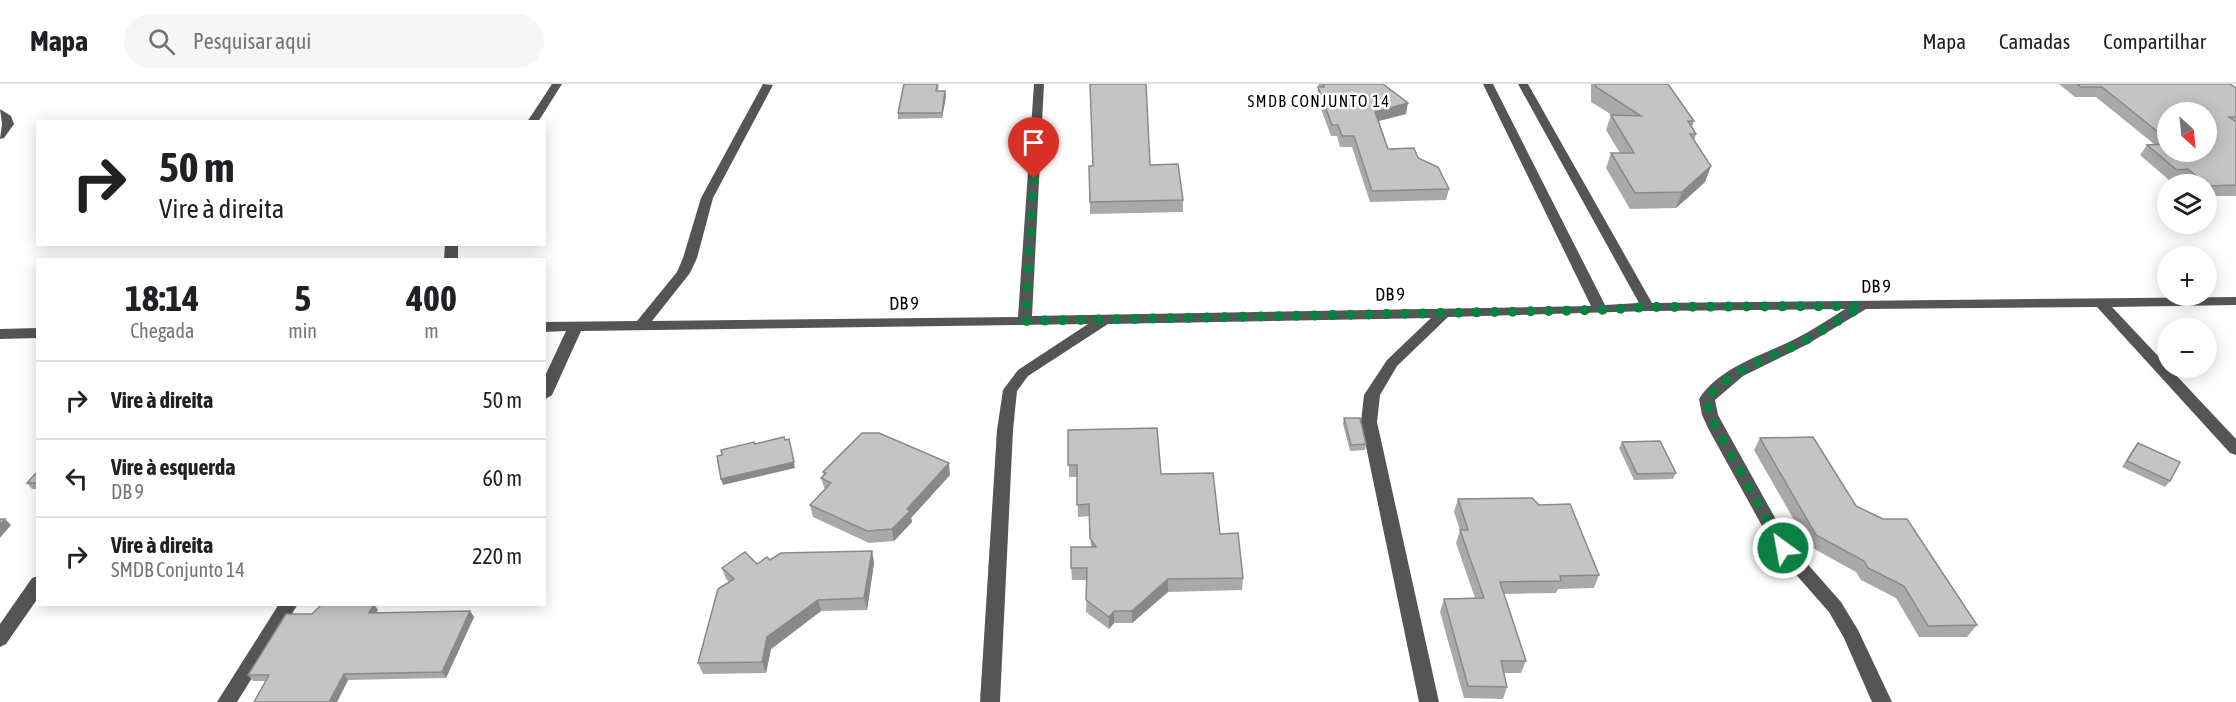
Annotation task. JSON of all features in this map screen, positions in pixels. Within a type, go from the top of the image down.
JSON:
[{"type":"street","points":[[533,120],[557,84]]},
{"type":"street","points":[[1025,321],[1039,84]]},
{"type":"street","points":[[1488,84],[1600,310]]},
{"type":"street","points":[[1523,84],[1648,307]]},
{"type":"street","points":[[641,326],[683,273],[690,258],[711,190],[768,85]]},
{"type":"street","points":[[0,112],[7,117],[8,124],[0,136]]},
{"type":"street","name":"DB 9","points":[[546,327],[1025,321],[1600,310],[1648,307],[2236,301]]},
{"type":"street","points":[[2100,302],[2236,449]]},
{"type":"street","points":[[1862,306],[1803,341],[1730,377],[1715,387],[1707,399],[1710,415],[1717,430],[1764,517],[1783,548],[1835,607],[1852,635],[1882,702]]},
{"type":"street","points":[[1429,702],[1369,423],[1372,395],[1392,363],[1444,313]]},
{"type":"street","points":[[990,702],[1005,430],[1010,390],[1023,373],[1107,318]]},
{"type":"street","points":[[546,391],[576,326]]},
{"type":"street","points":[[0,334],[36,333]]},
{"type":"street","points":[[0,639],[36,586]]},
{"type":"street","points":[[227,702],[288,606]]},
{"type":"building","points":[[904,84],[937,84],[936,91],[945,91],[942,113],[898,113]]},
{"type":"building","points":[[1090,84],[1146,84],[1150,165],[1178,164],[1183,200],[1090,202],[1089,166],[1093,166]]},
{"type":"building","points":[[1323,84],[1383,84],[1408,103],[1375,112],[1388,149],[1414,148],[1418,158],[1438,167],[1449,189],[1372,191],[1354,136],[1342,136],[1338,125],[1332,125],[1318,87],[1324,87]]},
{"type":"building","points":[[1595,84],[1668,84],[1694,121],[1688,121],[1696,134],[1690,134],[1711,166],[1682,192],[1635,193],[1611,153],[1634,153],[1611,115],[1641,116],[1596,87]]},
{"type":"building","points":[[2077,84],[2230,84],[2236,88],[2236,117],[2229,117],[2236,122],[2236,185],[2217,186],[2217,174],[2194,174],[2188,169],[2177,170],[2167,162],[2217,162],[2217,102],[2157,102],[2157,131],[2102,87],[2081,87]]},
{"type":"building","points":[[2147,145],[2157,145],[2157,153]]},
{"type":"building","points":[[1344,418],[1360,418],[1366,444],[1351,445]]},
{"type":"building","points":[[1157,428],[1161,474],[1213,473],[1220,534],[1238,533],[1243,578],[1168,579],[1132,611],[1114,611],[1109,617],[1086,600],[1087,568],[1071,568],[1071,547],[1096,547],[1090,538],[1089,504],[1077,505],[1077,465],[1068,465],[1068,430]]},
{"type":"building","points":[[862,433],[879,433],[949,463],[907,509],[910,511],[892,529],[867,531],[810,505],[831,483],[821,478],[826,473],[823,472]]},
{"type":"building","points":[[784,437],[785,440],[789,439],[794,462],[721,479],[717,456],[722,455],[721,450]]},
{"type":"building","points":[[1813,437],[1856,506],[1883,519],[1907,519],[1977,625],[1928,626],[1904,586],[1868,568],[1864,561],[1816,535],[1760,438]]},
{"type":"building","points":[[1660,441],[1676,473],[1637,474],[1622,442]]},
{"type":"building","points":[[2138,443],[2180,462],[2170,481],[2127,461]]},
{"type":"building","points":[[36,473],[36,483],[27,483]]},
{"type":"building","points":[[1532,498],[1539,505],[1570,504],[1599,575],[1560,576],[1561,581],[1500,582],[1526,661],[1501,661],[1507,687],[1468,686],[1444,599],[1484,598],[1460,530],[1468,530],[1458,499]]},
{"type":"building","points":[[872,551],[864,598],[818,600],[767,637],[762,662],[698,663],[718,589],[734,579],[722,568],[745,552],[757,564],[767,557],[770,560],[781,553]]},
{"type":"building","points":[[320,606],[373,606],[369,613],[470,611],[442,672],[344,674],[329,702],[254,702],[269,675],[248,675],[286,614],[312,614]]},
{"type":"district","name":"SMDB CONJUNTO 14","points":[[1319,101]]},
{"type":"route","points":[[1034,179],[1025,321],[1600,310],[1648,307],[1862,306],[1803,341],[1730,377],[1715,387],[1707,399],[1710,415],[1717,430],[1783,548]]}]
